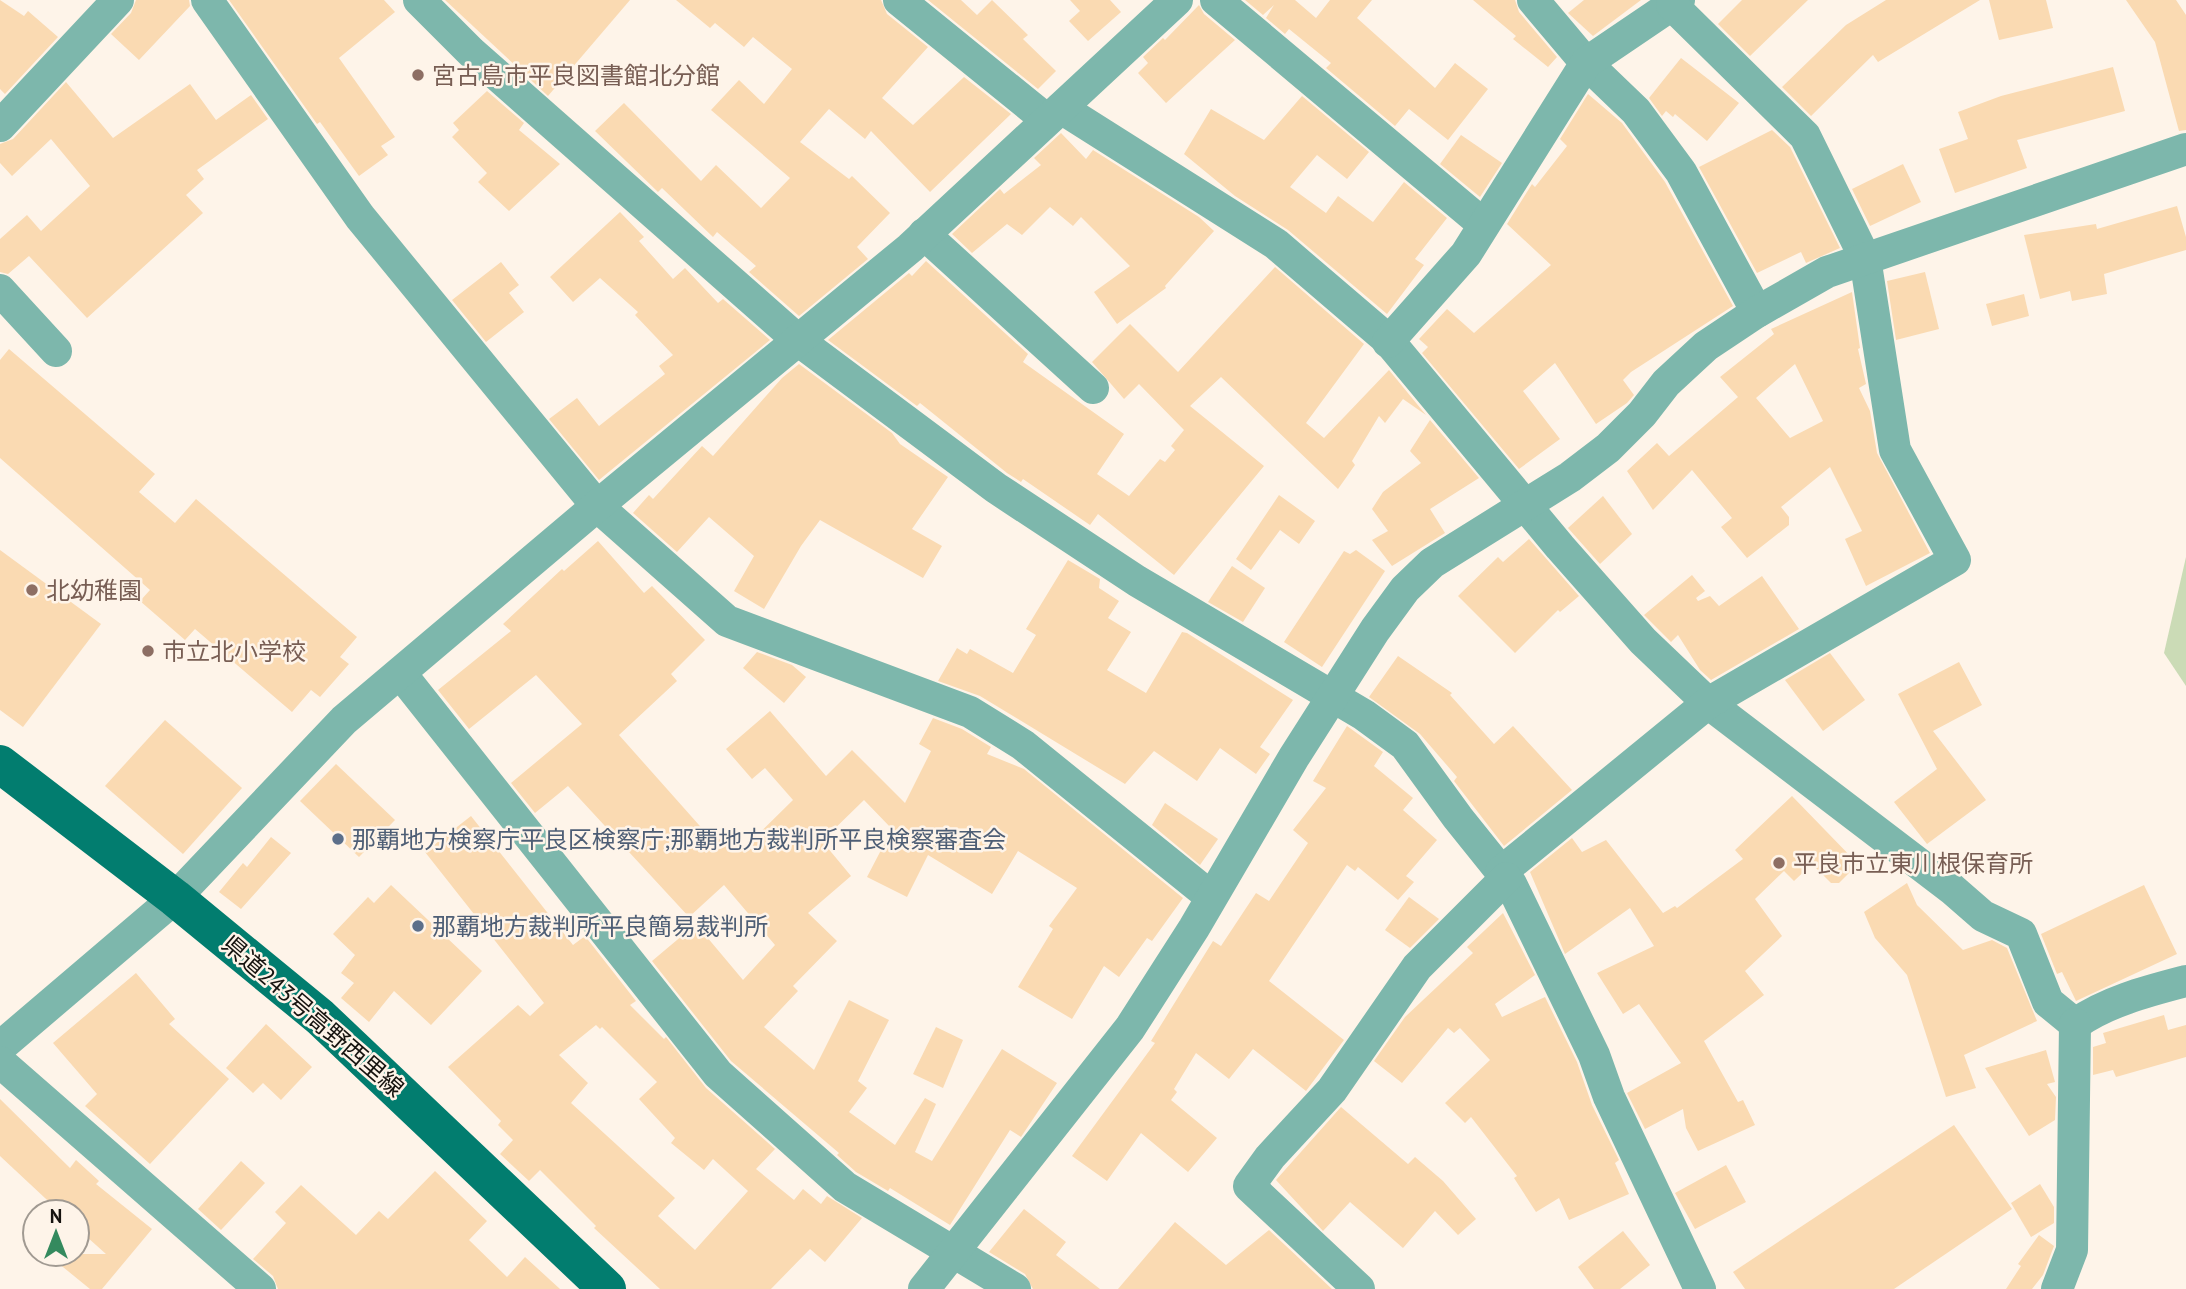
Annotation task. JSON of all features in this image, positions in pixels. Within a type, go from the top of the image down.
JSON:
[{"type":"main road","name":"県道243号高野西里線","points":[[0,764],[175,898],[320,1017],[607,1289]]},
{"type":"street","points":[[0,125],[118,0]]},
{"type":"street","points":[[207,0],[360,217],[597,506],[727,621],[970,712],[1024,745],[1210,896]]},
{"type":"street","points":[[419,0],[471,52],[799,341],[996,488],[1138,581],[1364,715],[1405,745],[1504,875],[1594,1055],[1609,1097],[1700,1289]]},
{"type":"street","points":[[899,0],[1054,114],[1276,244],[1388,342],[1523,505],[1643,641],[1707,703],[1952,889],[1983,916],[2021,934],[2048,1003],[2076,1024]]},
{"type":"street","points":[[0,1047],[175,898],[344,720],[924,234],[1177,0]]},
{"type":"street","points":[[1216,0],[1483,224]]},
{"type":"street","points":[[1533,0],[1586,63],[1636,111],[1681,172],[1757,312]]},
{"type":"street","points":[[1359,1289],[1249,1186],[1270,1157],[1332,1090],[1417,967],[1504,875],[1707,703],[1955,560],[1895,450],[1865,258],[1805,136],[1675,2],[1586,63],[1466,254],[1388,342]]},
{"type":"street","points":[[924,1289],[1130,1028],[1194,928],[1210,896],[1332,697],[1405,589],[1432,563],[1570,477],[1608,448],[1642,414],[1666,383],[1696,355],[1757,312],[1827,272],[2186,149]]},
{"type":"street","points":[[924,234],[1093,388]]},
{"type":"street","points":[[0,290],[57,351]]},
{"type":"street","points":[[401,674],[718,1074],[845,1187],[1015,1289]]},
{"type":"street","points":[[2076,1024],[2093,1012],[2134,995],[2186,981]]},
{"type":"street","points":[[2057,1289],[2072,1250],[2076,1024]]},
{"type":"street","points":[[0,1062],[260,1289]]},
{"type":"green space","points":[[2186,557],[2186,686],[2164,653]]},
{"type":"building","points":[[0,0],[24,16],[28,11],[58,37],[5,94],[0,89]]},
{"type":"building","points":[[136,0],[189,0],[190,6],[139,60],[111,34],[131,13]]},
{"type":"building","points":[[229,0],[384,0],[395,12],[339,58],[395,137],[381,146],[388,155],[359,176],[320,122],[317,124]]},
{"type":"building","points":[[445,0],[630,0],[548,96]]},
{"type":"building","points":[[676,0],[881,0],[887,14],[928,47],[882,98],[913,125],[964,77],[1011,114],[930,192],[871,131],[865,139],[829,109],[800,142],[849,179],[852,176],[890,213],[857,247],[868,259],[799,316],[749,272],[756,266],[717,232],[713,237],[662,188],[658,192],[595,131],[624,103],[701,181],[716,165],[761,208],[790,178],[711,110],[739,80],[764,104],[792,69],[753,37],[744,47],[715,23],[710,28]]},
{"type":"building","points":[[928,0],[961,0],[977,15],[992,0],[1028,35],[1023,39],[1056,71],[1038,89]]},
{"type":"building","points":[[1070,0],[1110,0],[1121,12],[1088,41],[1069,21],[1080,11]]},
{"type":"building","points":[[1245,0],[1295,0],[1316,18],[1330,0],[1372,0],[1357,18],[1435,88],[1455,63],[1488,89],[1448,140],[1409,109],[1395,126],[1326,68],[1331,63],[1289,29],[1285,34],[1266,18],[1274,5],[1263,15]]},
{"type":"building","points":[[1473,0],[1515,0],[1519,12],[1557,57],[1548,67],[1513,39],[1516,36]]},
{"type":"building","points":[[1584,0],[1641,0],[1593,36],[1568,13]]},
{"type":"building","points":[[1742,0],[1808,0],[1750,56],[1718,24]]},
{"type":"building","points":[[1886,0],[1980,0],[1878,62],[1873,55],[1811,116],[1782,87],[1846,25]]},
{"type":"building","points":[[1989,0],[2046,0],[2053,28],[1999,40]]},
{"type":"building","points":[[2126,0],[2176,0],[2186,15],[2186,130],[2179,131],[2155,42]]},
{"type":"building","points":[[1199,5],[1204,14],[1235,40],[1166,103],[1138,73],[1148,63],[1143,57],[1163,38],[1165,40]]},
{"type":"building","points":[[1681,58],[1739,103],[1707,141],[1675,114],[1673,117],[1666,111],[1662,116],[1649,98]]},
{"type":"building","points":[[2113,67],[2125,111],[2017,140],[2027,168],[1955,193],[1939,149],[1968,139],[1958,112],[2001,96]]},
{"type":"building","points":[[66,82],[113,138],[190,84],[216,120],[251,95],[268,119],[197,170],[204,179],[186,195],[203,213],[87,318],[29,256],[8,274],[0,272],[0,239],[27,215],[41,231],[90,186],[51,139],[12,176],[0,163],[0,144],[13,139]]},
{"type":"building","points":[[487,91],[524,123],[519,130],[560,164],[509,211],[478,182],[487,173],[452,137],[459,130],[453,123]]},
{"type":"building","points":[[1588,94],[1622,123],[1665,182],[1733,306],[1631,372],[1623,380],[1634,395],[1627,403],[1596,424],[1555,363],[1523,391],[1560,439],[1519,469],[1422,353],[1428,347],[1419,339],[1447,309],[1474,333],[1551,265],[1507,224],[1532,184],[1535,187],[1567,146],[1560,139]]},
{"type":"building","points":[[1302,96],[1369,152],[1347,179],[1317,155],[1290,187],[1326,213],[1338,196],[1373,222],[1404,182],[1447,218],[1415,259],[1424,265],[1387,314],[1288,230],[1235,196],[1184,154],[1211,109],[1264,140]]},
{"type":"building","points":[[1772,130],[1790,147],[1840,248],[1806,263],[1801,252],[1757,273],[1699,167]]},
{"type":"building","points":[[1061,133],[1086,159],[1093,150],[1199,217],[1214,231],[1166,288],[1117,324],[1094,292],[1130,266],[1081,217],[1073,226],[1050,207],[1022,235],[1007,224],[972,253],[952,234],[1000,189],[1004,194],[1041,165],[1034,158]]},
{"type":"building","points":[[1461,135],[1502,163],[1480,197],[1440,164]]},
{"type":"building","points":[[1903,164],[1921,202],[1870,226],[1852,189]]},
{"type":"building","points":[[2177,206],[2186,237],[2186,250],[2104,274],[2107,294],[2072,301],[2070,291],[2040,299],[2024,235],[2096,224],[2097,229]]},
{"type":"building","points":[[620,212],[644,237],[639,241],[673,279],[685,268],[718,303],[723,299],[770,340],[599,480],[549,419],[577,398],[599,426],[665,374],[659,366],[673,355],[635,315],[638,312],[600,278],[573,302],[550,277]]},
{"type":"building","points":[[926,261],[1028,354],[1023,362],[1124,434],[1097,474],[1129,496],[1160,459],[1165,462],[1175,450],[1171,446],[1184,430],[1139,384],[1124,399],[1092,362],[1130,324],[1178,372],[1275,267],[1364,344],[1306,423],[1324,438],[1389,370],[1426,415],[1403,399],[1385,423],[1379,416],[1352,461],[1355,465],[1338,489],[1221,377],[1190,406],[1264,466],[1174,575],[1098,514],[1090,525],[1023,479],[1021,482],[1007,473],[920,403],[917,406],[828,340],[909,273],[912,276]]},
{"type":"building","points":[[501,262],[519,285],[509,293],[524,312],[486,342],[452,300]]},
{"type":"building","points":[[1925,272],[1939,329],[1896,340],[1887,281]]},
{"type":"building","points":[[1852,292],[1858,349],[1866,384],[1859,388],[1870,411],[1877,453],[1930,553],[1866,586],[1845,539],[1862,531],[1830,467],[1781,507],[1789,517],[1789,525],[1747,558],[1721,527],[1732,518],[1692,470],[1653,510],[1627,471],[1657,443],[1669,456],[1738,397],[1720,377],[1774,334],[1771,329]],"holes":[[[1795,364],[1823,421],[1790,438],[1756,398]]]},
{"type":"building","points":[[2024,294],[2029,316],[1992,326],[1986,304]]},
{"type":"building","points":[[9,349],[155,474],[139,492],[175,523],[196,499],[357,637],[340,657],[349,664],[320,697],[311,690],[292,712],[195,629],[185,640],[140,601],[150,590],[0,458],[0,360]]},
{"type":"building","points":[[799,364],[892,433],[900,444],[948,477],[912,529],[942,546],[923,578],[820,520],[801,546],[764,609],[734,591],[754,556],[709,517],[677,552],[633,513],[649,495],[653,499],[702,446],[713,456],[782,378]]},
{"type":"building","points":[[1430,420],[1479,478],[1430,509],[1445,533],[1392,566],[1372,540],[1388,531],[1372,509],[1383,492],[1421,463],[1410,451]]},
{"type":"building","points":[[1279,495],[1315,521],[1299,544],[1280,530],[1251,570],[1236,559]]},
{"type":"building","points":[[1603,496],[1632,534],[1600,564],[1568,528]]},
{"type":"building","points":[[1529,539],[1579,596],[1560,612],[1558,610],[1515,653],[1458,596],[1498,557],[1503,562]]},
{"type":"building","points":[[598,541],[644,593],[652,586],[705,640],[671,674],[677,681],[619,735],[715,843],[726,834],[741,851],[793,800],[765,768],[752,779],[726,749],[770,711],[826,776],[852,750],[905,803],[931,751],[919,744],[933,718],[962,729],[991,747],[987,754],[1024,769],[1183,898],[1152,941],[1147,938],[1119,977],[1104,966],[1072,1019],[1018,987],[1053,929],[1049,926],[1077,888],[1018,851],[992,894],[928,855],[907,897],[867,877],[892,829],[864,800],[822,841],[851,876],[808,913],[837,941],[793,986],[798,991],[764,1027],[814,1070],[849,1000],[889,1020],[858,1081],[867,1088],[849,1112],[895,1145],[925,1098],[936,1104],[915,1152],[932,1161],[1002,1049],[1057,1083],[1021,1137],[1010,1130],[950,1225],[890,1188],[888,1191],[856,1172],[837,1155],[839,1153],[731,1061],[652,961],[696,924],[743,980],[775,945],[724,885],[689,917],[568,786],[535,813],[511,783],[582,724],[536,675],[469,729],[438,690],[511,631],[503,624],[562,569],[564,571]]},
{"type":"building","points":[[0,550],[101,624],[23,727],[0,710]]},
{"type":"building","points":[[1356,550],[1385,571],[1322,667],[1284,642],[1344,551],[1350,554]]},
{"type":"building","points":[[1068,560],[1100,579],[1099,588],[1119,601],[1108,618],[1131,632],[1107,670],[1146,693],[1182,632],[1293,700],[1260,747],[1270,754],[1256,774],[1220,748],[1197,781],[1154,751],[1125,784],[980,696],[938,681],[957,648],[967,654],[970,649],[1013,673],[1036,635],[1026,629]]},
{"type":"building","points":[[1232,566],[1265,588],[1243,622],[1208,602]]},
{"type":"building","points":[[1692,575],[1705,591],[1696,598],[1698,601],[1710,596],[1719,606],[1762,576],[1799,629],[1711,680],[1700,670],[1678,635],[1671,642],[1644,615]]},
{"type":"building","points":[[757,652],[792,665],[806,677],[784,703],[743,668]]},
{"type":"building","points":[[1830,653],[1865,700],[1823,731],[1785,680]]},
{"type":"building","points":[[1398,656],[1452,693],[1450,695],[1494,744],[1513,726],[1572,790],[1504,846],[1454,781],[1457,777],[1420,734],[1369,697]]},
{"type":"building","points":[[1959,662],[1982,705],[1933,731],[1986,800],[1927,844],[1894,802],[1937,769],[1898,694]]},
{"type":"building","points":[[165,720],[242,788],[183,854],[105,786]]},
{"type":"building","points":[[1347,726],[1383,752],[1374,766],[1413,798],[1403,810],[1437,840],[1406,876],[1414,882],[1398,900],[1358,867],[1355,871],[1347,865],[1269,981],[1344,1040],[1306,1091],[1253,1049],[1229,1079],[1196,1053],[1174,1089],[1177,1092],[1171,1100],[1217,1138],[1188,1172],[1141,1133],[1107,1181],[1072,1156],[1155,1043],[1151,1041],[1213,941],[1221,946],[1256,893],[1269,901],[1308,843],[1293,830],[1326,788],[1313,781]]},
{"type":"building","points":[[336,764],[395,820],[359,857],[300,801]]},
{"type":"building","points":[[1792,796],[1858,864],[1839,883],[1831,883],[1812,864],[1794,881],[1784,871],[1755,899],[1782,936],[1745,971],[1764,995],[1704,1041],[1738,1102],[1743,1100],[1755,1125],[1698,1151],[1686,1128],[1683,1109],[1645,1129],[1627,1093],[1681,1063],[1639,1004],[1623,1014],[1597,973],[1654,946],[1630,908],[1565,954],[1530,872],[1572,838],[1582,852],[1606,840],[1663,913],[1675,906],[1677,908],[1743,859],[1735,850]]},
{"type":"building","points":[[1165,803],[1218,839],[1200,865],[1152,825]]},
{"type":"building","points":[[471,816],[573,945],[585,936],[636,1001],[630,1005],[664,1039],[666,1037],[706,1088],[775,1149],[756,1169],[794,1200],[803,1189],[821,1204],[827,1196],[862,1218],[825,1262],[810,1249],[771,1289],[660,1289],[594,1228],[596,1226],[540,1170],[529,1181],[500,1154],[513,1140],[498,1125],[501,1121],[448,1067],[518,1005],[530,1016],[544,1003],[425,852]],"holes":[[[596,1025],[600,1029],[602,1027],[657,1082],[639,1099],[675,1138],[671,1143],[704,1170],[713,1159],[748,1191],[695,1250],[658,1216],[675,1198],[571,1103],[588,1083],[559,1055]]]},
{"type":"building","points":[[271,837],[291,853],[241,909],[219,892],[243,863],[247,867]]},
{"type":"building","points":[[1907,883],[1917,905],[1963,950],[1992,940],[2007,948],[2037,1021],[1964,1055],[1976,1088],[1946,1097],[1907,975],[1875,938],[1864,912]]},
{"type":"building","points":[[391,885],[482,971],[431,1025],[394,991],[369,1022],[341,998],[354,983],[341,973],[355,955],[333,934],[368,897],[374,903]]},
{"type":"building","points":[[2144,885],[2177,954],[2076,1001],[2062,972],[2057,974],[2041,934]]},
{"type":"building","points":[[1409,897],[1439,919],[1410,948],[1385,930]]},
{"type":"building","points":[[1503,913],[1535,975],[1495,1004],[1502,1017],[1545,997],[1577,1062],[1592,1105],[1619,1160],[1615,1163],[1629,1194],[1569,1220],[1559,1198],[1536,1212],[1514,1178],[1517,1176],[1471,1117],[1465,1123],[1445,1103],[1490,1060],[1460,1028],[1454,1033],[1448,1028],[1402,1083],[1374,1061],[1405,1017],[1473,953],[1467,947]]},
{"type":"building","points":[[136,973],[175,1019],[169,1024],[229,1079],[150,1164],[85,1106],[97,1094],[53,1043]]},
{"type":"building","points":[[2164,1015],[2168,1030],[2186,1025],[2186,1057],[2116,1077],[2113,1070],[2093,1075],[2093,1047],[2106,1043],[2103,1033]]},
{"type":"building","points":[[266,1024],[312,1067],[281,1100],[263,1083],[253,1093],[226,1068]]},
{"type":"building","points":[[936,1027],[963,1040],[943,1088],[913,1074]]},
{"type":"building","points":[[2046,1050],[2055,1082],[2047,1084],[2056,1097],[2055,1120],[2029,1136],[1985,1068]]},
{"type":"building","points":[[0,1099],[70,1168],[76,1160],[99,1181],[96,1184],[152,1229],[102,1289],[90,1289],[64,1268],[91,1268],[91,1254],[106,1254],[91,1241],[91,1198],[45,1198],[0,1156]]},
{"type":"building","points":[[1341,1107],[1408,1164],[1415,1157],[1443,1181],[1476,1219],[1458,1235],[1435,1211],[1403,1248],[1350,1202],[1323,1231],[1276,1180]]},
{"type":"building","points":[[1954,1125],[2012,1209],[1894,1289],[1745,1289],[1733,1272]]},
{"type":"building","points":[[241,1161],[265,1183],[221,1230],[198,1209]]},
{"type":"building","points":[[1726,1165],[1746,1202],[1695,1229],[1675,1193]]},
{"type":"building","points":[[435,1171],[487,1221],[469,1240],[507,1277],[525,1257],[560,1289],[278,1289],[273,1276],[253,1259],[286,1223],[275,1212],[301,1185],[356,1235],[379,1211],[388,1219]]},
{"type":"building","points":[[2040,1184],[2054,1207],[2054,1223],[2031,1237],[2011,1203]]},
{"type":"building","points":[[1024,1209],[1066,1242],[1056,1255],[1100,1289],[1033,1289],[1025,1274],[989,1252]]},
{"type":"building","points":[[1175,1222],[1226,1265],[1269,1230],[1332,1289],[1118,1289]]},
{"type":"building","points":[[1623,1231],[1650,1265],[1620,1289],[1594,1289],[1578,1267]]},
{"type":"building","points":[[2039,1235],[2054,1246],[2043,1275],[2032,1289],[2006,1289],[2021,1266],[2018,1264]]},
{"type":"place","name":"宮古島市平良図書館北分館","points":[[418,75]]},
{"type":"place","name":"北幼稚園","points":[[32,590]]},
{"type":"place","name":"市立北小学校","points":[[148,651]]},
{"type":"place","name":"那覇地方検察庁平良区検察庁;那覇地方裁判所平良検察審査会","points":[[338,839]]},
{"type":"place","name":"平良市立東川根保育所","points":[[1779,863]]},
{"type":"place","name":"那覇地方裁判所平良簡易裁判所","points":[[418,926]]}]
